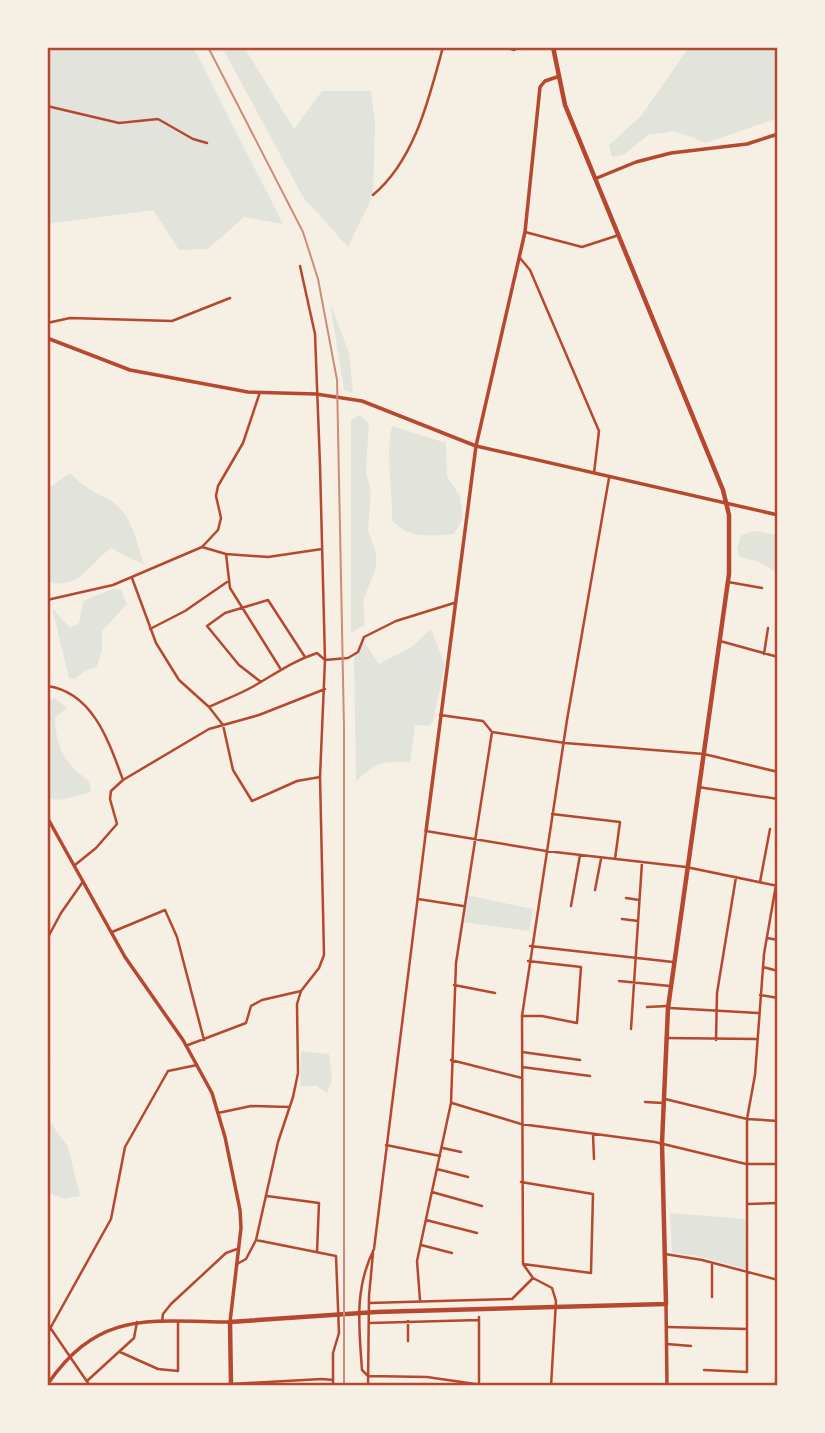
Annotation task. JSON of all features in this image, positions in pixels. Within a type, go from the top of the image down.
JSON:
[{"type":"main road","points":[[553,47],[565,105],[620,234],[727,504],[731,545],[668,1007],[662,1143],[667,1386]]},
{"type":"main road","points":[[425,831],[477,446],[525,232],[540,87],[545,81],[558,77]]},
{"type":"main road","points":[[597,178],[636,162],[671,153],[747,144],[778,134]]},
{"type":"main road","points":[[47,338],[130,370],[260,392],[316,394],[362,401],[477,446],[609,478],[778,514]]},
{"type":"main road","points":[[47,817],[141,983],[198,1065],[218,1113],[240,1210],[230,1322],[231,1385]]},
{"type":"main road","points":[[47,1385],[69,1355],[96,1335],[137,1322],[230,1322],[376,1312],[666,1304]]},
{"type":"street","points":[[373,195],[394,174],[415,133],[425,110],[443,47]]},
{"type":"street","points":[[504,47],[514,50],[520,47]]},
{"type":"street","points":[[47,106],[119,123],[158,119],[187,136],[206,143]]},
{"type":"street","points":[[525,232],[582,247],[620,234]]},
{"type":"street","points":[[520,258],[530,270],[598,431],[594,473]]},
{"type":"street","points":[[235,1265],[243,1263],[256,1240],[275,1153],[298,1073],[297,1004],[301,991],[319,968],[324,955],[320,777],[325,689],[323,549],[315,334],[300,266]]},
{"type":"street","points":[[47,323],[71,318],[172,321],[230,298]]},
{"type":"street","points":[[47,600],[132,578],[202,547],[218,530],[221,519],[216,496],[218,486],[243,443],[260,392]]},
{"type":"street","points":[[551,1386],[555,1308],[552,1288],[533,1278],[523,1264],[522,1016],[530,946],[609,478]]},
{"type":"street","points":[[202,547],[226,554],[268,558],[323,549]]},
{"type":"street","points":[[226,554],[227,582],[280,668]]},
{"type":"street","points":[[132,578],[150,629],[171,669],[223,725],[233,770],[252,802],[297,781],[320,777]]},
{"type":"street","points":[[150,629],[186,611],[227,582]]},
{"type":"street","points":[[728,582],[762,588]]},
{"type":"street","points":[[261,682],[239,665],[207,626],[225,613],[268,600],[305,657]]},
{"type":"street","points":[[209,707],[305,657],[317,653],[325,660],[348,657],[358,652],[364,637],[396,621],[454,603]]},
{"type":"street","points":[[764,654],[768,628]]},
{"type":"street","points":[[720,641],[778,657]]},
{"type":"street","points":[[47,686],[81,698],[111,746],[123,780]]},
{"type":"street","points":[[74,865],[91,853],[117,824],[111,791],[123,780],[171,754],[184,743],[223,725],[259,715],[325,689]]},
{"type":"street","points":[[440,715],[483,721],[492,732],[565,743],[704,754],[778,772]]},
{"type":"street","points":[[420,1300],[417,1261],[451,1103],[454,985],[463,906],[492,732]]},
{"type":"street","points":[[698,787],[778,799]]},
{"type":"street","points":[[552,814],[620,822],[615,859]]},
{"type":"street","points":[[760,882],[769,829]]},
{"type":"street","points":[[368,1386],[369,1303],[374,1249],[425,831],[546,851],[686,867],[777,886],[763,967],[755,1075],[747,1119],[747,1372],[704,1370]]},
{"type":"street","points":[[571,906],[580,855]]},
{"type":"street","points":[[595,890],[601,858]]},
{"type":"street","points":[[631,1029],[642,862]]},
{"type":"street","points":[[716,1040],[717,1011],[736,877]]},
{"type":"street","points":[[47,939],[51,928],[83,882]]},
{"type":"street","points":[[625,898],[639,900]]},
{"type":"street","points":[[418,899],[463,906]]},
{"type":"street","points":[[112,932],[165,910],[177,937],[204,1040]]},
{"type":"street","points":[[621,919],[638,921]]},
{"type":"street","points":[[767,937],[778,940]]},
{"type":"street","points":[[530,946],[673,962]]},
{"type":"street","points":[[522,1016],[542,1016],[577,1023],[581,967],[528,961]]},
{"type":"street","points":[[763,967],[778,971]]},
{"type":"street","points":[[619,981],[670,986]]},
{"type":"street","points":[[454,985],[495,993]]},
{"type":"street","points":[[186,1046],[246,1023],[251,1006],[262,1000],[301,991]]},
{"type":"street","points":[[760,995],[778,998]]},
{"type":"street","points":[[646,1007],[758,1013]]},
{"type":"street","points":[[666,1038],[756,1040]]},
{"type":"street","points":[[522,1052],[580,1059]]},
{"type":"street","points":[[451,1060],[522,1078]]},
{"type":"street","points":[[47,1334],[111,1219],[128,1138],[168,1071],[198,1065]]},
{"type":"street","points":[[522,1067],[590,1076]]},
{"type":"street","points":[[645,1102],[663,1100],[747,1119],[778,1121]]},
{"type":"street","points":[[451,1103],[521,1124],[662,1143],[746,1164],[778,1164]]},
{"type":"street","points":[[218,1113],[251,1106],[289,1107]]},
{"type":"street","points":[[593,1134],[594,1159]]},
{"type":"street","points":[[386,1146],[440,1156]]},
{"type":"street","points":[[442,1147],[461,1152]]},
{"type":"street","points":[[437,1169],[468,1177]]},
{"type":"street","points":[[521,1182],[593,1194],[592,1273],[523,1264]]},
{"type":"street","points":[[432,1192],[482,1206]]},
{"type":"street","points":[[267,1196],[319,1203],[317,1252]]},
{"type":"street","points":[[747,1204],[778,1203]]},
{"type":"street","points":[[426,1220],[477,1233]]},
{"type":"street","points":[[256,1240],[336,1256],[339,1333],[333,1353],[333,1386]]},
{"type":"street","points":[[421,1245],[452,1253]]},
{"type":"street","points":[[162,1322],[165,1310],[226,1253],[237,1249]]},
{"type":"street","points":[[374,1249],[364,1269],[358,1299],[362,1370],[368,1376],[489,1386]]},
{"type":"street","points":[[663,1254],[778,1280]]},
{"type":"street","points":[[712,1264],[712,1297]]},
{"type":"street","points":[[369,1303],[512,1298],[533,1278]]},
{"type":"street","points":[[370,1323],[479,1319],[479,1384]]},
{"type":"street","points":[[408,1321],[408,1341]]},
{"type":"street","points":[[87,1381],[134,1338],[137,1322]]},
{"type":"street","points":[[120,1352],[158,1369],[178,1371],[178,1322]]},
{"type":"street","points":[[47,1323],[90,1386]]},
{"type":"street","points":[[667,1327],[747,1329]]},
{"type":"street","points":[[667,1344],[691,1346]]},
{"type":"street","points":[[775,1386],[778,1375]]},
{"type":"street","points":[[231,1385],[333,1380]]},
{"type":"shaded area","points":[[47,47],[193,47],[283,224],[244,217],[208,249],[179,250],[153,210],[47,224]]},
{"type":"shaded area","points":[[222,47],[244,47],[294,129],[322,91],[371,91],[375,124],[373,195],[348,247],[303,197]]},
{"type":"shaded area","points":[[689,47],[778,47],[778,118],[706,143],[675,131],[648,135],[625,154],[612,157],[609,145],[641,116]]},
{"type":"shaded area","points":[[330,303],[349,353],[353,393],[344,390]]},
{"type":"shaded area","points":[[359,415],[369,423],[366,471],[371,493],[368,530],[376,553],[376,568],[363,601],[365,625],[351,633],[351,420]]},
{"type":"shaded area","points":[[392,426],[446,443],[447,477],[460,496],[463,518],[454,534],[413,533],[392,520],[389,449]]},
{"type":"shaded area","points":[[70,473],[84,486],[111,501],[124,513],[133,530],[144,565],[111,548],[76,580],[67,583],[47,581],[47,489]]},
{"type":"shaded area","points":[[755,531],[778,535],[778,573],[759,562],[740,557],[737,548],[741,535]]},
{"type":"shaded area","points":[[113,589],[121,590],[127,604],[102,631],[102,650],[97,667],[86,670],[75,679],[69,678],[52,608],[70,628],[79,623],[83,601]]},
{"type":"shaded area","points":[[431,629],[445,665],[433,721],[430,726],[415,725],[410,763],[380,764],[356,781],[354,656],[363,640],[379,664],[410,648]]},
{"type":"shaded area","points":[[55,698],[67,708],[55,718],[60,747],[68,762],[89,781],[91,792],[60,800],[47,798],[47,700]]},
{"type":"shaded area","points":[[466,895],[533,909],[529,931],[462,922]]},
{"type":"shaded area","points":[[301,1051],[329,1054],[332,1080],[327,1093],[317,1086],[300,1086]]},
{"type":"shaded area","points":[[47,1118],[68,1147],[80,1196],[64,1199],[47,1192]]},
{"type":"shaded area","points":[[670,1213],[745,1219],[746,1269],[694,1255],[672,1253]]},
{"type":"railway","points":[[208,47],[303,232],[318,279],[337,380],[344,728],[344,1386]]}]
